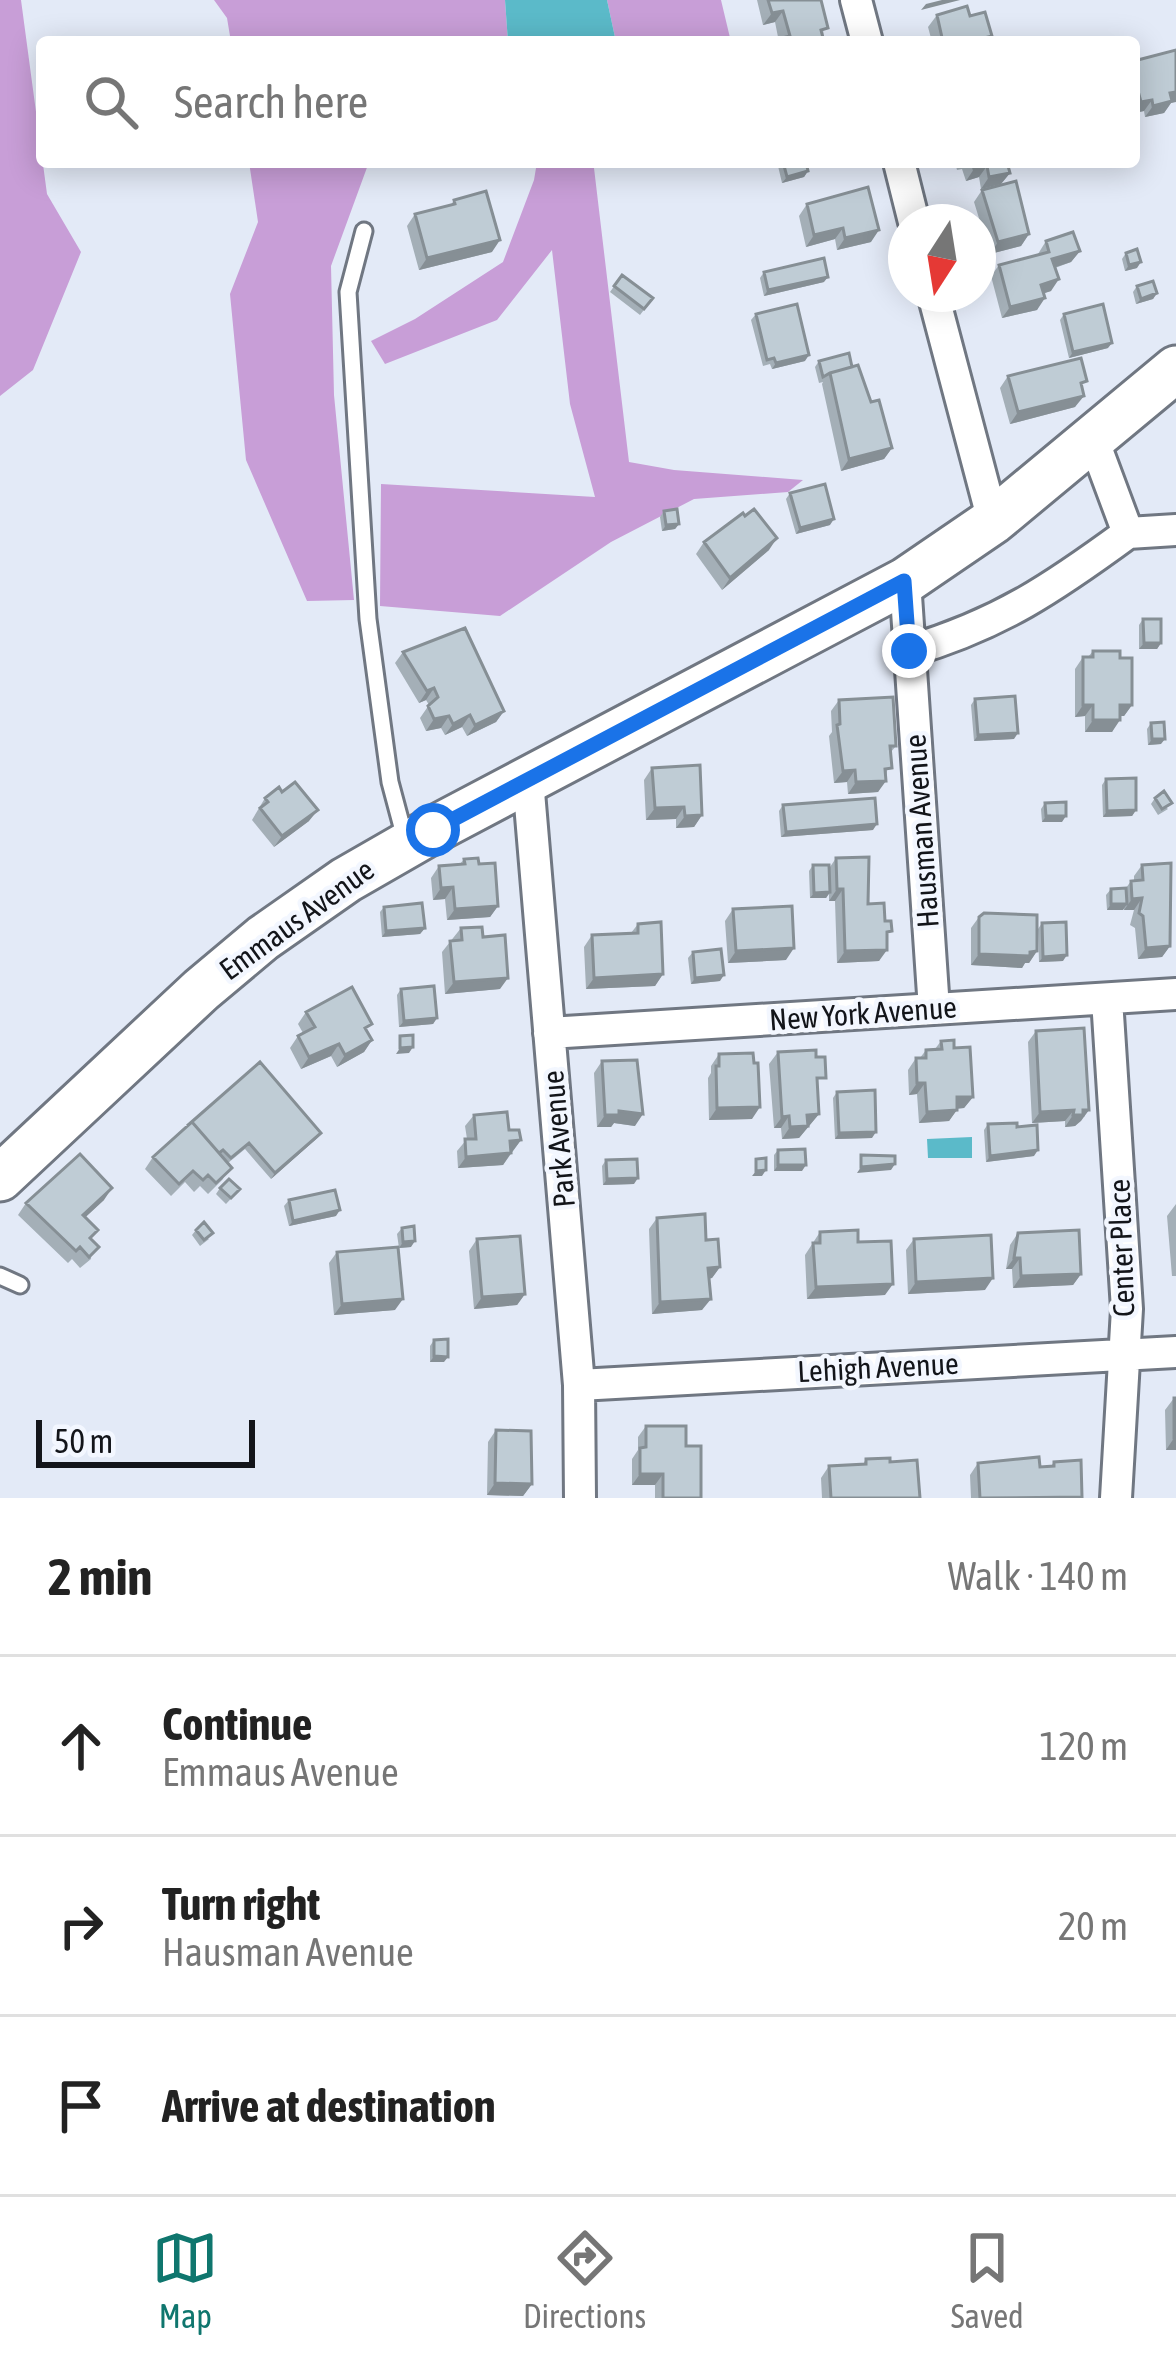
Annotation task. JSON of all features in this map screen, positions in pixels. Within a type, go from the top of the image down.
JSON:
[{"type":"main road","name":"Emmaus Avenue","points":[[0,1178],[201,990],[263,938],[346,880],[904,581],[993,521],[1176,369]]},
{"type":"street","points":[[856,0],[865,36]]},
{"type":"street","points":[[900,168],[909,204]]},
{"type":"street","points":[[938,312],[993,521]]},
{"type":"street","points":[[1093,439],[1127,532]]},
{"type":"street","points":[[909,651],[960,636],[1011,613],[1127,532],[1176,530]]},
{"type":"street","name":"Hausman Avenue","points":[[904,581],[934,1009]]},
{"type":"street","name":"Park Avenue","points":[[528,780],[580,1385],[580,1498]]},
{"type":"street","name":"New York Avenue","points":[[549,1034],[1176,994]]},
{"type":"street","name":"Center Place","points":[[1107,999],[1127,1309],[1116,1498]]},
{"type":"street","name":"Lehigh Avenue","points":[[580,1385],[1176,1352]]},
{"type":"lane","points":[[364,231],[348,292],[368,619],[390,782],[407,844]]},
{"type":"lane","points":[[0,1276],[20,1285]]},
{"type":"shaded area","points":[[0,0],[21,0],[36,112],[36,168],[44,168],[47,194],[81,252],[33,370],[0,396]]},
{"type":"shaded area","points":[[214,0],[505,0],[508,36],[230,36],[227,18]]},
{"type":"shaded area","points":[[607,0],[721,0],[730,36],[615,36]]},
{"type":"shaded area","points":[[250,168],[367,168],[331,266],[334,395],[354,600],[307,601],[246,460],[230,294],[258,222]]},
{"type":"shaded area","points":[[536,168],[594,168],[629,462],[803,480],[788,492],[694,499],[611,542],[500,616],[380,606],[381,484],[595,497],[570,404],[552,250],[497,320],[385,364],[371,341],[415,319],[503,262]]},
{"type":"water","points":[[505,0],[607,0],[615,36],[508,36]]},
{"type":"water","points":[[972,1137],[972,1158],[928,1158],[927,1139]]},
{"type":"building","points":[[768,0],[821,0],[828,28],[821,30],[822,36],[790,36],[783,11],[772,13]]},
{"type":"building","points":[[967,6],[970,16],[985,12],[992,36],[942,36],[937,15]]},
{"type":"building","points":[[1176,50],[1172,101],[1153,106],[1152,100],[1141,102],[1140,59]]},
{"type":"building","points":[[785,168],[807,168],[808,171],[787,177]]},
{"type":"building","points":[[987,168],[1009,168],[1010,173],[989,177]]},
{"type":"building","points":[[1016,181],[1029,234],[998,242],[996,204],[986,204],[982,190]]},
{"type":"building","points":[[868,187],[879,230],[845,238],[843,228],[814,235],[807,204]]},
{"type":"building","points":[[486,191],[500,240],[427,258],[415,214]]},
{"type":"building","points":[[1073,232],[1080,251],[1052,259],[1059,279],[1041,285],[1045,298],[1010,307],[999,265],[1049,252],[1046,241]]},
{"type":"building","points":[[1137,249],[1141,262],[1129,265],[1126,253]]},
{"type":"building","points":[[824,258],[828,277],[768,290],[764,272]]},
{"type":"building","points":[[622,275],[653,298],[644,309],[614,286]]},
{"type":"building","points":[[1153,281],[1157,293],[1141,299],[1137,286]]},
{"type":"building","points":[[797,304],[809,355],[776,363],[774,358],[767,360],[756,314]]},
{"type":"building","points":[[1103,304],[1112,343],[1073,352],[1064,314]]},
{"type":"building","points":[[849,353],[852,367],[823,377],[819,361]]},
{"type":"building","points":[[1081,358],[1087,381],[1081,383],[1084,396],[1018,412],[1008,376]]},
{"type":"building","points":[[858,365],[871,402],[879,400],[892,448],[849,459],[830,373]]},
{"type":"building","points":[[825,484],[834,519],[800,528],[790,493]]},
{"type":"building","points":[[677,509],[679,524],[666,525],[664,511]]},
{"type":"building","points":[[754,509],[777,538],[730,578],[704,542]]},
{"type":"building","points":[[1143,619],[1161,619],[1161,643],[1144,643]]},
{"type":"building","points":[[465,628],[504,711],[475,725],[470,715],[453,724],[449,716],[434,719],[428,706],[438,697],[434,688],[427,691],[403,652]]},
{"type":"building","points":[[1093,651],[1120,651],[1120,658],[1132,658],[1132,705],[1120,705],[1120,720],[1093,720],[1093,705],[1083,705],[1083,657],[1093,657]]},
{"type":"building","points":[[1015,696],[1018,733],[978,735],[975,699]]},
{"type":"building","points":[[893,697],[896,746],[890,746],[892,768],[885,769],[886,781],[856,782],[855,770],[843,771],[839,700]]},
{"type":"building","points":[[1164,722],[1165,739],[1152,739],[1151,723]]},
{"type":"building","points":[[700,765],[702,815],[685,816],[684,807],[655,808],[652,768]]},
{"type":"building","points":[[1136,778],[1136,810],[1107,811],[1106,779]]},
{"type":"building","points":[[295,782],[318,810],[282,836],[260,808],[279,787],[282,792]]},
{"type":"building","points":[[1164,791],[1172,803],[1162,809],[1155,798]]},
{"type":"building","points":[[875,798],[877,824],[786,832],[783,805]]},
{"type":"building","points":[[1066,802],[1066,816],[1046,816],[1045,803]]},
{"type":"building","points":[[869,857],[868,904],[884,903],[885,921],[891,921],[892,931],[887,932],[887,950],[845,951],[843,889],[837,889],[836,858]]},
{"type":"building","points":[[478,858],[479,864],[495,863],[498,906],[455,909],[453,887],[441,888],[439,866]]},
{"type":"building","points":[[1171,863],[1170,946],[1146,948],[1139,913],[1142,898],[1132,899],[1131,881],[1143,880],[1142,865]]},
{"type":"building","points":[[813,865],[829,865],[830,892],[814,893]]},
{"type":"building","points":[[1126,888],[1127,904],[1111,904],[1111,889]]},
{"type":"building","points":[[422,903],[425,928],[386,931],[384,907]]},
{"type":"building","points":[[792,906],[794,948],[736,951],[733,909]]},
{"type":"building","points":[[984,913],[1037,915],[1037,951],[1030,956],[979,954],[979,917]]},
{"type":"building","points":[[661,922],[663,974],[594,978],[592,935],[638,933],[638,924]]},
{"type":"building","points":[[1066,922],[1067,955],[1043,957],[1042,923]]},
{"type":"building","points":[[482,927],[483,937],[505,935],[508,978],[454,982],[450,941],[462,940],[461,928]]},
{"type":"building","points":[[721,949],[724,975],[695,978],[693,952]]},
{"type":"building","points":[[434,986],[437,1018],[404,1021],[401,989]]},
{"type":"building","points":[[352,987],[372,1024],[365,1028],[372,1040],[345,1055],[339,1044],[309,1057],[298,1036],[315,1027],[306,1012]]},
{"type":"building","points":[[1084,1028],[1089,1110],[1083,1110],[1083,1115],[1073,1115],[1074,1110],[1040,1112],[1036,1031]]},
{"type":"building","points":[[413,1035],[413,1047],[400,1048],[400,1036]]},
{"type":"building","points":[[954,1040],[954,1048],[970,1047],[973,1097],[957,1097],[957,1110],[927,1112],[925,1083],[917,1083],[916,1058],[926,1058],[926,1050],[942,1049],[941,1041]]},
{"type":"building","points":[[816,1050],[816,1057],[825,1057],[826,1078],[817,1078],[819,1114],[807,1115],[808,1126],[790,1127],[789,1116],[782,1117],[778,1052]]},
{"type":"building","points":[[753,1053],[758,1063],[760,1107],[717,1108],[719,1054]]},
{"type":"building","points":[[637,1060],[643,1114],[619,1111],[619,1115],[605,1115],[602,1061]]},
{"type":"building","points":[[260,1062],[321,1133],[275,1173],[249,1143],[231,1158],[223,1150],[219,1153],[192,1122],[187,1126]]},
{"type":"building","points":[[875,1090],[876,1132],[839,1133],[837,1092]]},
{"type":"building","points":[[507,1112],[509,1130],[519,1130],[521,1140],[510,1141],[511,1153],[466,1157],[465,1139],[476,1139],[474,1115]]},
{"type":"building","points":[[192,1122],[232,1168],[216,1183],[193,1171],[179,1184],[153,1157]]},
{"type":"building","points":[[1017,1123],[1017,1127],[1037,1125],[1038,1150],[990,1156],[988,1124]]},
{"type":"building","points":[[805,1149],[806,1165],[778,1165],[778,1150]]},
{"type":"building","points":[[80,1154],[112,1188],[83,1215],[98,1230],[90,1238],[99,1247],[89,1257],[80,1247],[76,1251],[26,1203]]},
{"type":"building","points":[[861,1155],[895,1156],[895,1164],[861,1167]]},
{"type":"building","points":[[766,1158],[766,1170],[756,1171],[756,1159]]},
{"type":"building","points":[[637,1159],[638,1178],[607,1179],[606,1160]]},
{"type":"building","points":[[229,1179],[240,1189],[231,1198],[220,1188]]},
{"type":"building","points":[[335,1190],[340,1210],[293,1221],[289,1200]]},
{"type":"building","points":[[705,1214],[706,1240],[718,1239],[720,1267],[708,1268],[711,1299],[660,1302],[657,1218]]},
{"type":"building","points":[[204,1222],[213,1233],[204,1240],[196,1230]]},
{"type":"building","points":[[414,1226],[415,1241],[403,1242],[402,1228]]},
{"type":"building","points":[[858,1230],[858,1242],[891,1241],[893,1284],[816,1287],[813,1243],[820,1243],[820,1232]]},
{"type":"building","points":[[1079,1230],[1081,1274],[1021,1276],[1020,1258],[1014,1258],[1018,1233]]},
{"type":"building","points":[[991,1235],[993,1278],[916,1282],[914,1239]]},
{"type":"building","points":[[520,1236],[525,1294],[482,1297],[477,1239]]},
{"type":"building","points":[[398,1247],[403,1299],[342,1304],[337,1252]]},
{"type":"building","points":[[448,1339],[448,1357],[434,1356],[434,1340]]},
{"type":"building","points":[[646,1426],[686,1426],[686,1446],[701,1446],[701,1498],[663,1498],[663,1474],[640,1474]]},
{"type":"building","points":[[496,1430],[531,1431],[532,1484],[495,1483]]},
{"type":"building","points":[[1039,1457],[1040,1467],[1081,1460],[1082,1497],[980,1498],[978,1463]]},
{"type":"building","points":[[890,1458],[890,1462],[917,1460],[920,1498],[831,1498],[829,1466]]},
{"type":"route","points":[[433,830],[904,581],[909,651]]}]
